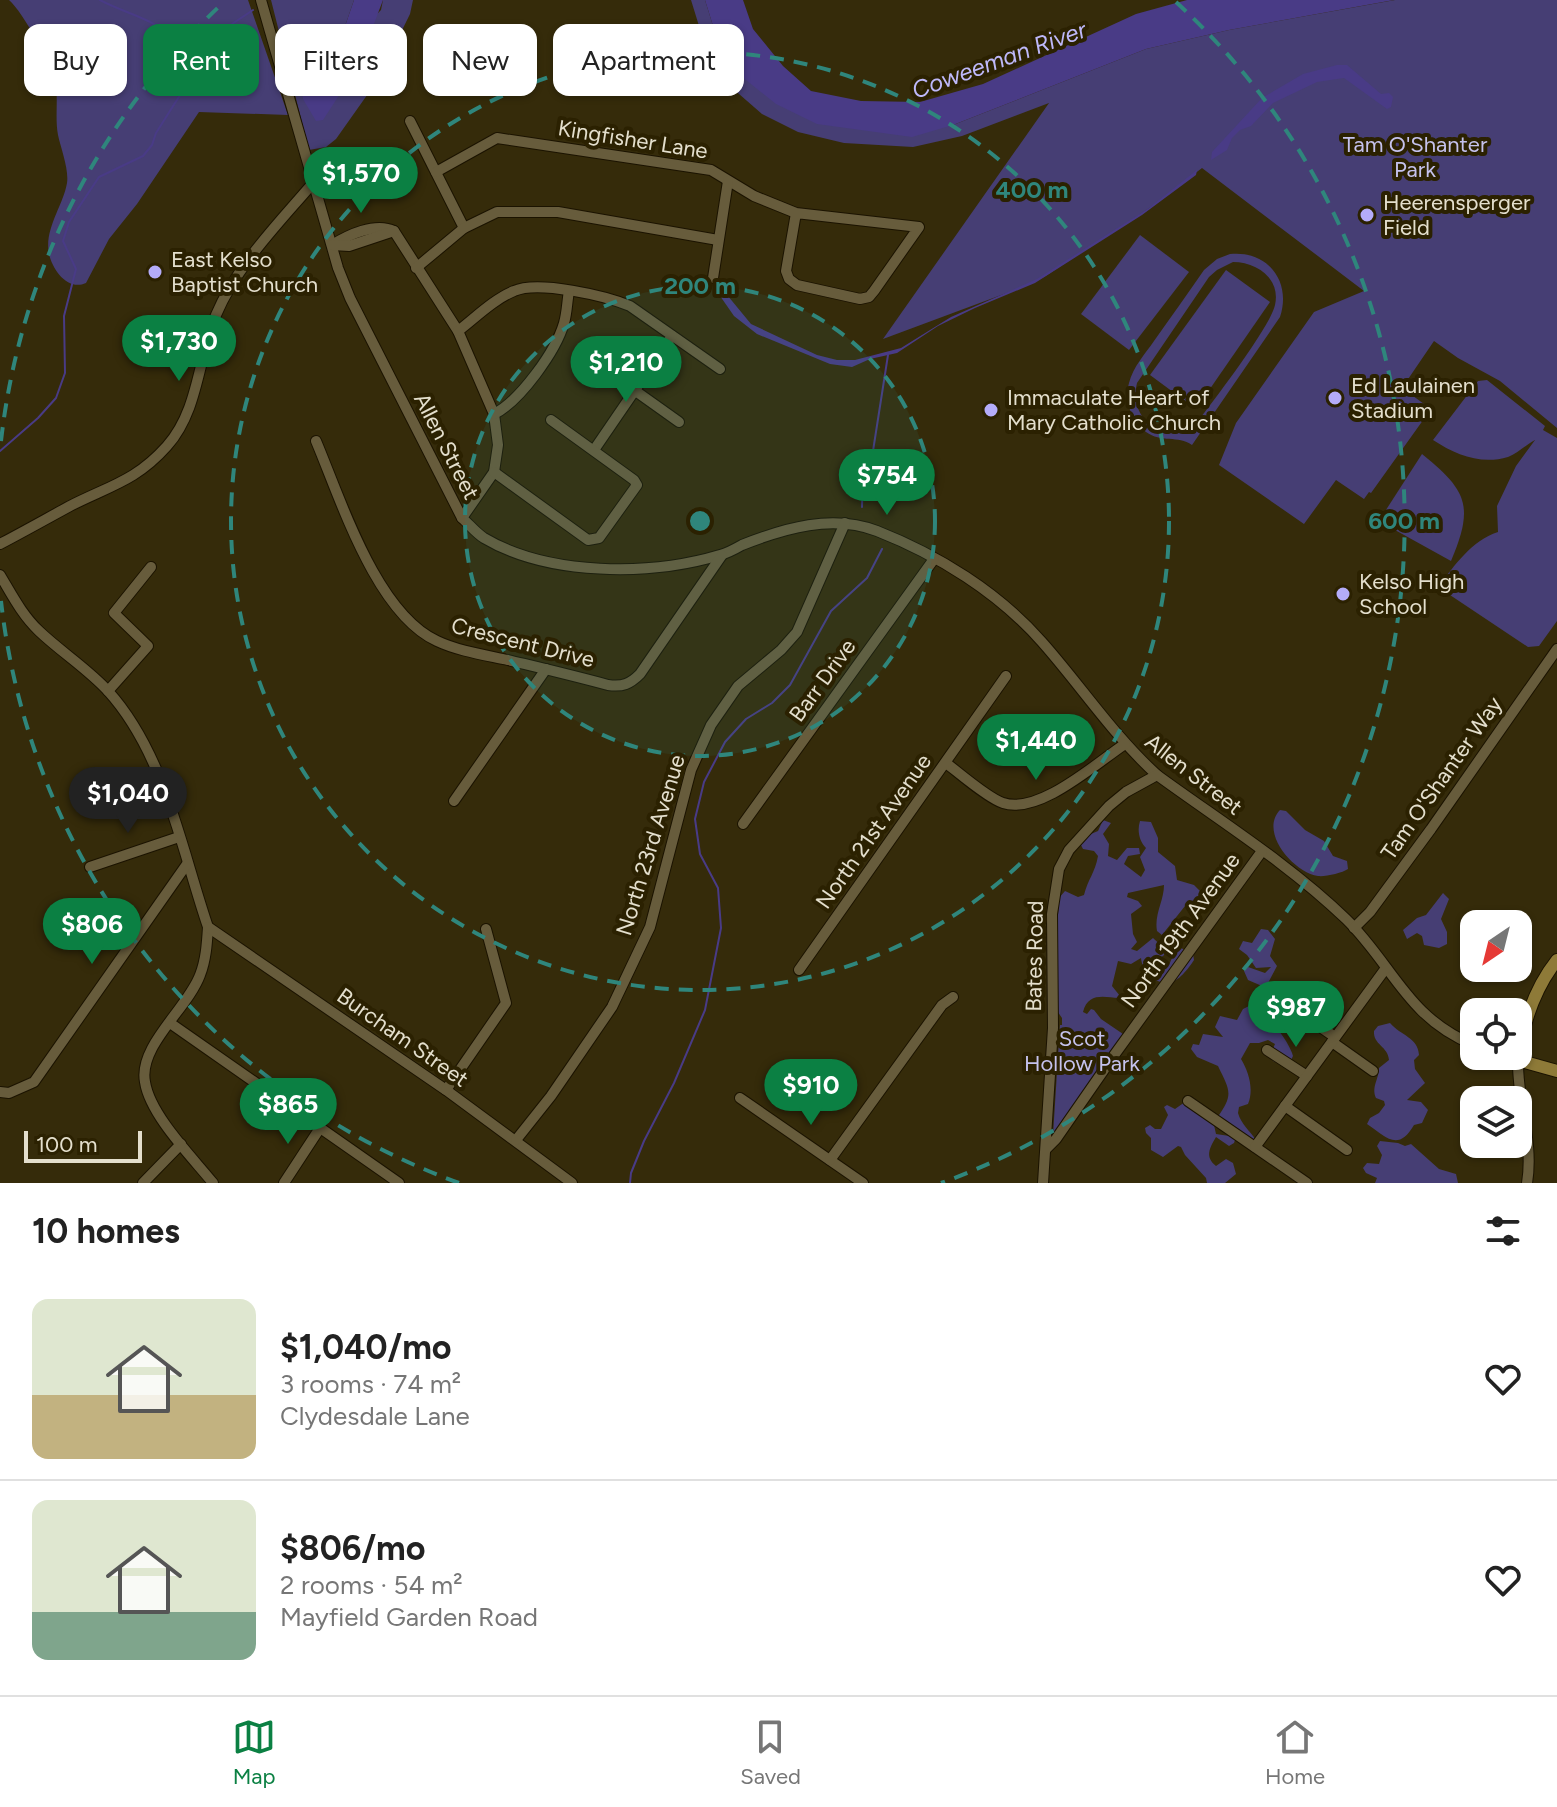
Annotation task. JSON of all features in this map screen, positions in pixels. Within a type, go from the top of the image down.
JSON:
[{"type":"main road","points":[[1532,1004],[1557,960]]},
{"type":"main road","points":[[1532,1064],[1557,1071]]},
{"type":"street","name":"Allen Street","points":[[261,0],[338,268],[365,329],[462,518],[482,537],[529,558],[585,568],[664,568],[722,555],[743,545],[815,523],[845,523],[876,531],[934,559],[986,590],[1014,612],[1061,664],[1125,744],[1157,775],[1310,886],[1354,928],[1426,1017],[1460,1038]]},
{"type":"street","points":[[410,121],[464,228]]},
{"type":"street","name":"Kingfisher Lane","points":[[436,172],[497,138],[711,170],[754,196],[796,213],[919,227],[874,291],[869,297],[860,299],[797,285],[789,279],[786,271],[796,213]]},
{"type":"street","points":[[713,278],[728,181]]},
{"type":"street","points":[[0,544],[72,505],[124,483],[167,447],[187,413],[208,337],[224,298],[255,252],[313,183]]},
{"type":"street","points":[[416,268],[464,228],[497,212],[558,212],[718,240]]},
{"type":"street","points":[[332,245],[349,246],[394,231],[458,331],[494,414],[498,445],[494,472],[462,518]]},
{"type":"street","points":[[458,331],[517,289],[528,287],[569,291],[616,300],[630,306],[720,369]]},
{"type":"street","points":[[494,414],[506,408],[521,392],[553,346],[564,324],[569,291]]},
{"type":"street","points":[[594,450],[672,336]]},
{"type":"street","points":[[592,360],[679,422]]},
{"type":"street","points":[[494,472],[593,541],[599,538],[637,485],[551,420]]},
{"type":"street","name":"Crescent Drive","points":[[316,441],[385,593],[405,618],[437,641],[620,687],[631,683],[640,674],[722,555]]},
{"type":"street","name":"North 23rd Avenue","points":[[516,1140],[551,1096],[612,1007],[650,927],[691,770],[711,725],[738,686],[781,650],[797,632],[845,523]]},
{"type":"street","name":"Barr Drive","points":[[743,824],[934,559]]},
{"type":"street","points":[[108,691],[148,646],[114,613],[151,567]]},
{"type":"street","points":[[0,575],[19,608],[37,629],[108,691],[136,730],[159,772],[208,927],[200,977],[149,1053],[144,1080],[152,1103],[213,1183]]},
{"type":"street","name":"Tam O'Shanter Way","points":[[1354,928],[1370,912],[1431,829],[1557,649]]},
{"type":"street","points":[[454,801],[546,669]]},
{"type":"street","name":"North 21st Avenue","points":[[799,970],[1006,676]]},
{"type":"street","points":[[946,763],[1002,803],[1026,805],[1064,787],[1125,744]]},
{"type":"street","name":"Bates Road","points":[[1043,1183],[1053,1028],[1052,914],[1059,869],[1069,850],[1109,806],[1126,792],[1157,775]]},
{"type":"street","points":[[90,867],[179,837]]},
{"type":"street","name":"North 19th Avenue","points":[[1046,1149],[1262,851]]},
{"type":"street","points":[[0,1092],[9,1093],[34,1082],[187,864]]},
{"type":"street","name":"Burcham Street","points":[[208,927],[446,1090],[572,1183]]},
{"type":"street","points":[[446,1090],[506,1003],[486,929]]},
{"type":"street","points":[[1255,1147],[1386,968]]},
{"type":"street","points":[[830,1160],[942,1005],[953,997]]},
{"type":"street","points":[[1297,1011],[1373,1071]]},
{"type":"street","points":[[170,1023],[399,1183]]},
{"type":"street","points":[[1267,1050],[1307,1076]]},
{"type":"street","points":[[1514,1070],[1530,1154],[1527,1183]]},
{"type":"street","points":[[740,1098],[863,1183]]},
{"type":"street","points":[[1188,1101],[1307,1183]]},
{"type":"street","points":[[1285,1106],[1347,1150]]},
{"type":"street","points":[[284,1183],[320,1128]]},
{"type":"street","points":[[143,1183],[181,1144]]},
{"type":"green space","points":[[9,0],[248,0],[256,24],[143,24],[143,96],[259,96],[259,32],[275,78],[275,96],[281,96],[288,115],[199,112],[137,204],[109,239],[86,283],[67,282],[54,267],[48,245],[51,227],[67,183],[57,129],[56,96],[127,96],[127,24],[27,24]]},
{"type":"green space","points":[[271,0],[354,0],[346,24],[277,24]]},
{"type":"green space","points":[[383,0],[413,0],[405,24],[367,24],[381,10]]},
{"type":"green space","name":"Tam O'Shanter Park","points":[[691,0],[705,0],[712,24],[698,24]]},
{"type":"green space","name":"Tam O'Shanter Park","points":[[1395,0],[1557,0],[1557,428],[1500,381],[1434,341],[1402,388],[1431,409],[1371,493],[1364,499],[1336,480],[1304,524],[1219,465],[1236,423],[1314,312],[1364,291],[1202,168],[1154,205],[1044,277],[883,339],[1049,103],[962,136],[913,147],[844,143],[798,132],[762,114],[741,96],[744,96],[744,77],[953,125],[1146,49],[1229,30]]},
{"type":"green space","points":[[295,96],[366,96],[336,139],[326,147],[309,150]]},
{"type":"green space","points":[[1140,235],[1189,272],[1129,350],[1081,314]]},
{"type":"green space","points":[[1230,254],[1243,254],[1265,263],[1279,280],[1283,304],[1280,317],[1192,445],[1146,432],[1136,422],[1127,397],[1131,377],[1140,361],[1204,270],[1217,259]],"holes":[[[1233,262],[1265,273],[1274,287],[1275,305],[1271,315],[1241,363],[1198,421],[1174,431],[1152,426],[1138,409],[1137,383],[1209,277]]]},
{"type":"green space","points":[[1226,270],[1270,302],[1196,409],[1150,375]]},
{"type":"green space","points":[[1487,380],[1545,426],[1543,430],[1557,438],[1557,621],[1539,646],[1528,647],[1438,587],[1472,548],[1498,532],[1497,506],[1516,466],[1535,440],[1508,457],[1488,460],[1460,454],[1433,440],[1478,381]]},
{"type":"green space","points":[[1422,454],[1448,478],[1462,500],[1463,526],[1451,561],[1386,525],[1384,513]]},
{"type":"green space","points":[[1280,810],[1286,811],[1305,830],[1324,841],[1333,856],[1347,861],[1348,869],[1318,876],[1308,873],[1289,859],[1276,839],[1274,829]]},
{"type":"green space","name":"Scot Hollow Park","points":[[1103,820],[1111,823],[1103,834],[1109,844],[1108,856],[1117,860],[1127,848],[1139,848],[1140,854],[1128,856],[1124,864],[1141,877],[1145,870],[1140,857],[1146,848],[1140,839],[1139,824],[1140,821],[1151,822],[1158,838],[1158,852],[1175,866],[1177,880],[1194,885],[1200,891],[1196,901],[1185,906],[1162,935],[1156,925],[1164,885],[1128,893],[1127,897],[1142,906],[1131,914],[1137,942],[1131,949],[1137,951],[1153,938],[1165,949],[1164,955],[1157,961],[1161,967],[1169,965],[1175,951],[1181,948],[1193,954],[1194,960],[1180,977],[1169,983],[1150,976],[1141,958],[1131,964],[1118,961],[1112,986],[1119,998],[1093,999],[1083,1012],[1087,1014],[1094,1010],[1101,1019],[1123,1034],[1053,1135],[1062,1025],[1062,1018],[1053,1005],[1059,898],[1065,891],[1078,897],[1084,895],[1098,856],[1094,851],[1083,849],[1080,843],[1086,836],[1098,831]]},
{"type":"green space","points":[[1443,893],[1449,899],[1441,919],[1447,932],[1447,944],[1439,948],[1424,945],[1422,936],[1417,933],[1407,939],[1403,930],[1417,918],[1426,915]]},
{"type":"green space","points":[[1261,929],[1268,930],[1275,939],[1270,956],[1277,966],[1268,983],[1262,986],[1248,980],[1244,971],[1248,967],[1265,973],[1271,967],[1256,968],[1239,949],[1243,941],[1252,943]]},
{"type":"green space","points":[[1255,1003],[1260,1007],[1254,1023],[1276,1029],[1293,1056],[1290,1062],[1280,1064],[1273,1061],[1271,1053],[1275,1044],[1268,1040],[1250,1043],[1241,1059],[1251,1093],[1248,1104],[1239,1107],[1238,1113],[1256,1140],[1253,1141],[1217,1118],[1228,1098],[1225,1081],[1218,1066],[1197,1057],[1191,1049],[1193,1044],[1199,1045],[1203,1034],[1223,1037],[1215,1027],[1220,1016],[1237,1020],[1243,1009]]},
{"type":"green space","points":[[1390,1023],[1416,1044],[1419,1055],[1414,1060],[1415,1069],[1425,1083],[1407,1100],[1421,1102],[1428,1110],[1422,1123],[1414,1125],[1397,1140],[1391,1140],[1367,1124],[1385,1105],[1384,1101],[1376,1098],[1374,1090],[1379,1068],[1389,1060],[1374,1031],[1378,1026]]},
{"type":"green space","points":[[1185,1102],[1214,1125],[1216,1134],[1236,1137],[1229,1146],[1216,1137],[1210,1149],[1210,1159],[1216,1166],[1226,1159],[1233,1163],[1236,1174],[1225,1183],[1207,1183],[1181,1147],[1163,1157],[1151,1150],[1151,1138],[1145,1128],[1150,1125],[1161,1129],[1168,1115],[1164,1107],[1167,1105],[1175,1109]]},
{"type":"green space","points":[[1380,1141],[1405,1146],[1411,1144],[1439,1169],[1456,1174],[1458,1183],[1375,1183],[1377,1178],[1363,1168],[1367,1163],[1379,1164],[1382,1155],[1377,1146]]},
{"type":"shaded area","points":[[354,0],[383,0],[374,24],[346,24]]},
{"type":"shaded area","points":[[705,0],[743,0],[753,29],[783,66],[811,91],[861,101],[920,102],[983,84],[1136,14],[1187,0],[1394,0],[1229,30],[1146,49],[953,125],[912,137],[817,124],[776,104],[744,78],[744,24],[712,24]]},
{"type":"shaded area","points":[[1347,65],[1381,94],[1389,93],[1393,97],[1391,107],[1387,109],[1344,78],[1317,82],[1273,103],[1251,126],[1240,130],[1232,138],[1227,150],[1211,160],[1212,152],[1262,98],[1303,74]]},
{"type":"shaded area","points":[[303,96],[339,96],[323,120],[316,121]]},
{"type":"shaded area","points":[[1197,170],[1196,175],[1142,215],[1035,283],[938,326],[897,353],[852,367],[830,364],[757,334],[734,316],[718,293],[723,290],[751,324],[817,355],[855,360],[901,348],[951,317],[1037,279],[1149,208]]},
{"type":"waterway","points":[[100,0],[155,24]]},
{"type":"waterway","points":[[0,451],[56,398],[65,373],[64,316],[76,269],[63,241],[69,222],[99,177],[143,156],[194,73],[214,52],[232,24],[253,10]]},
{"type":"waterway","points":[[862,507],[863,471],[873,451],[888,355]]},
{"type":"waterway","points":[[630,1183],[644,1141],[674,1083],[705,1010],[721,928],[718,888],[700,854],[695,819],[704,782],[725,742],[746,719],[772,703],[790,685],[831,611],[867,578],[882,549]]},
{"type":"place","name":"Heerensperger Field","points":[[1367,215]]},
{"type":"place","name":"East Kelso Baptist Church","points":[[155,272]]},
{"type":"place","name":"Ed Laulainen Stadium","points":[[1335,398]]},
{"type":"place","name":"Immaculate Heart of Mary Catholic Church","points":[[991,410]]},
{"type":"place","name":"Kelso High School","points":[[1343,594]]},
{"type":"water label","name":"Coweeman River","points":[[999,60]]}]
